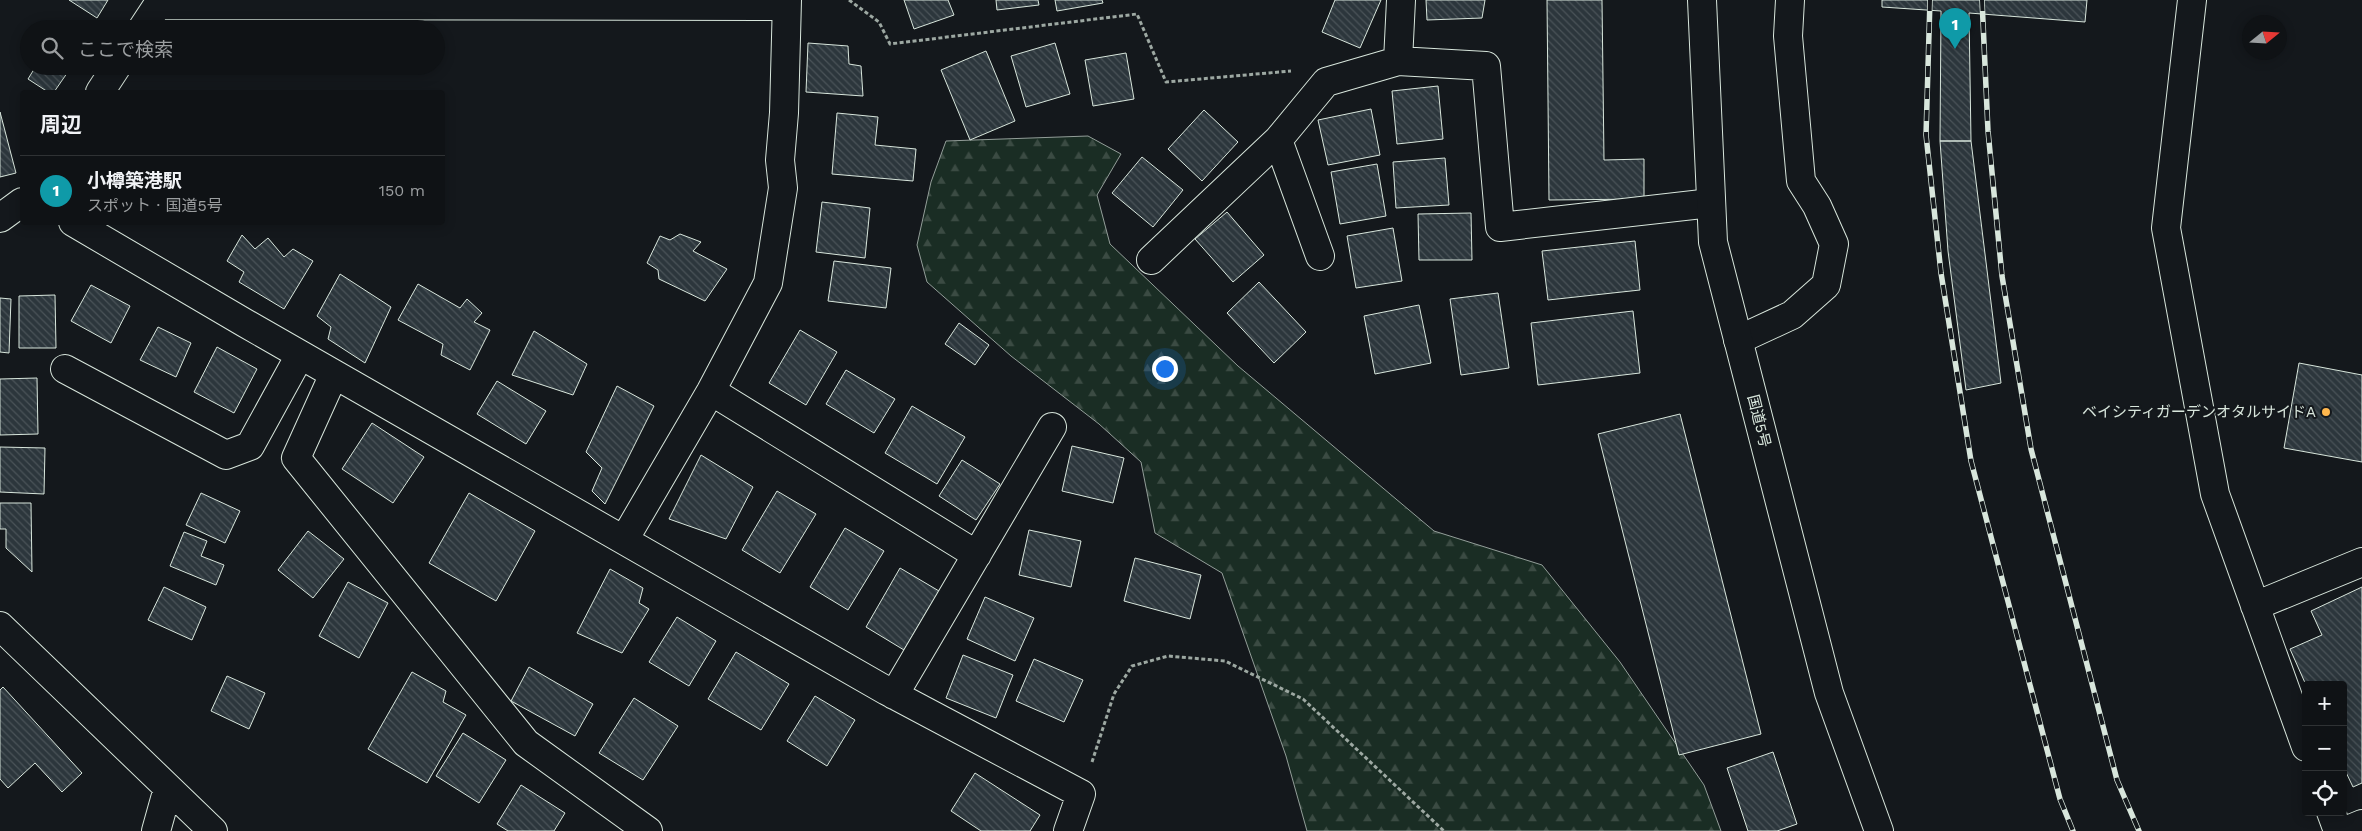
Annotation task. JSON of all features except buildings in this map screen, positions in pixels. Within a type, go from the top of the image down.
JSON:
[{"type":"main road","points":[[1398,61],[1401,0]]},
{"type":"main road","name":"国道5号","points":[[1702,0],[1713,242],[1829,693],[1879,831]]},
{"type":"main road","points":[[1738,340],[1792,315],[1826,285],[1834,244],[1817,206],[1801,181],[1788,36],[1790,0]]},
{"type":"main road","points":[[2192,0],[2166,228],[2215,494],[2302,736]]},
{"type":"main road","points":[[148,20],[160,2],[787,3],[784,113],[780,160],[783,188],[768,283],[711,391],[624,540]]},
{"type":"main road","points":[[1152,260],[1278,140],[1326,82],[1398,61],[1486,66],[1500,227],[1711,203]]},
{"type":"main road","points":[[101,90],[111,75]]},
{"type":"main road","points":[[1278,140],[1320,256]]},
{"type":"main road","points":[[0,218],[20,203]]},
{"type":"main road","points":[[78,225],[300,355],[894,695],[1082,794],[1068,831]]},
{"type":"main road","points":[[65,368],[226,455],[250,446],[300,355]]},
{"type":"main road","points":[[334,374],[296,458],[526,743],[648,831]]},
{"type":"main road","points":[[711,391],[977,554]]},
{"type":"main road","points":[[894,695],[1052,427]]},
{"type":"main road","points":[[2255,606],[2362,562]]},
{"type":"main road","points":[[0,626],[213,831]]},
{"type":"main road","points":[[156,831],[168,788]]},
{"type":"main road","points":[[2332,816],[2338,831]]},
{"type":"main road","points":[[2345,831],[2362,824]]},
{"type":"path","points":[[850,0],[879,22],[890,44],[1137,14],[1166,82],[1309,69],[1326,82]]},
{"type":"path","points":[[1082,794],[1114,694],[1132,666],[1168,656],[1225,661],[1303,699],[1444,831]]},
{"type":"green space","points":[[1088,136],[1121,154],[1097,195],[1110,244],[1238,366],[1434,531],[1542,565],[1620,662],[1704,785],[1721,831],[1307,831],[1286,756],[1222,573],[1155,533],[1141,462],[1099,424],[1011,356],[927,282],[917,245],[931,182],[946,141]]},
{"type":"railway","points":[[1930,0],[1926,135],[1941,273],[1971,461],[2060,799],[2073,831]]},
{"type":"railway","points":[[1982,0],[1988,131],[2002,276],[2031,449],[2117,780],[2139,831]]},
{"type":"place","name":"小樽築港駅","points":[[1955,49]]},
{"type":"place","name":"ベイシティガーデンオタルサイドA","points":[[2326,412]]}]
